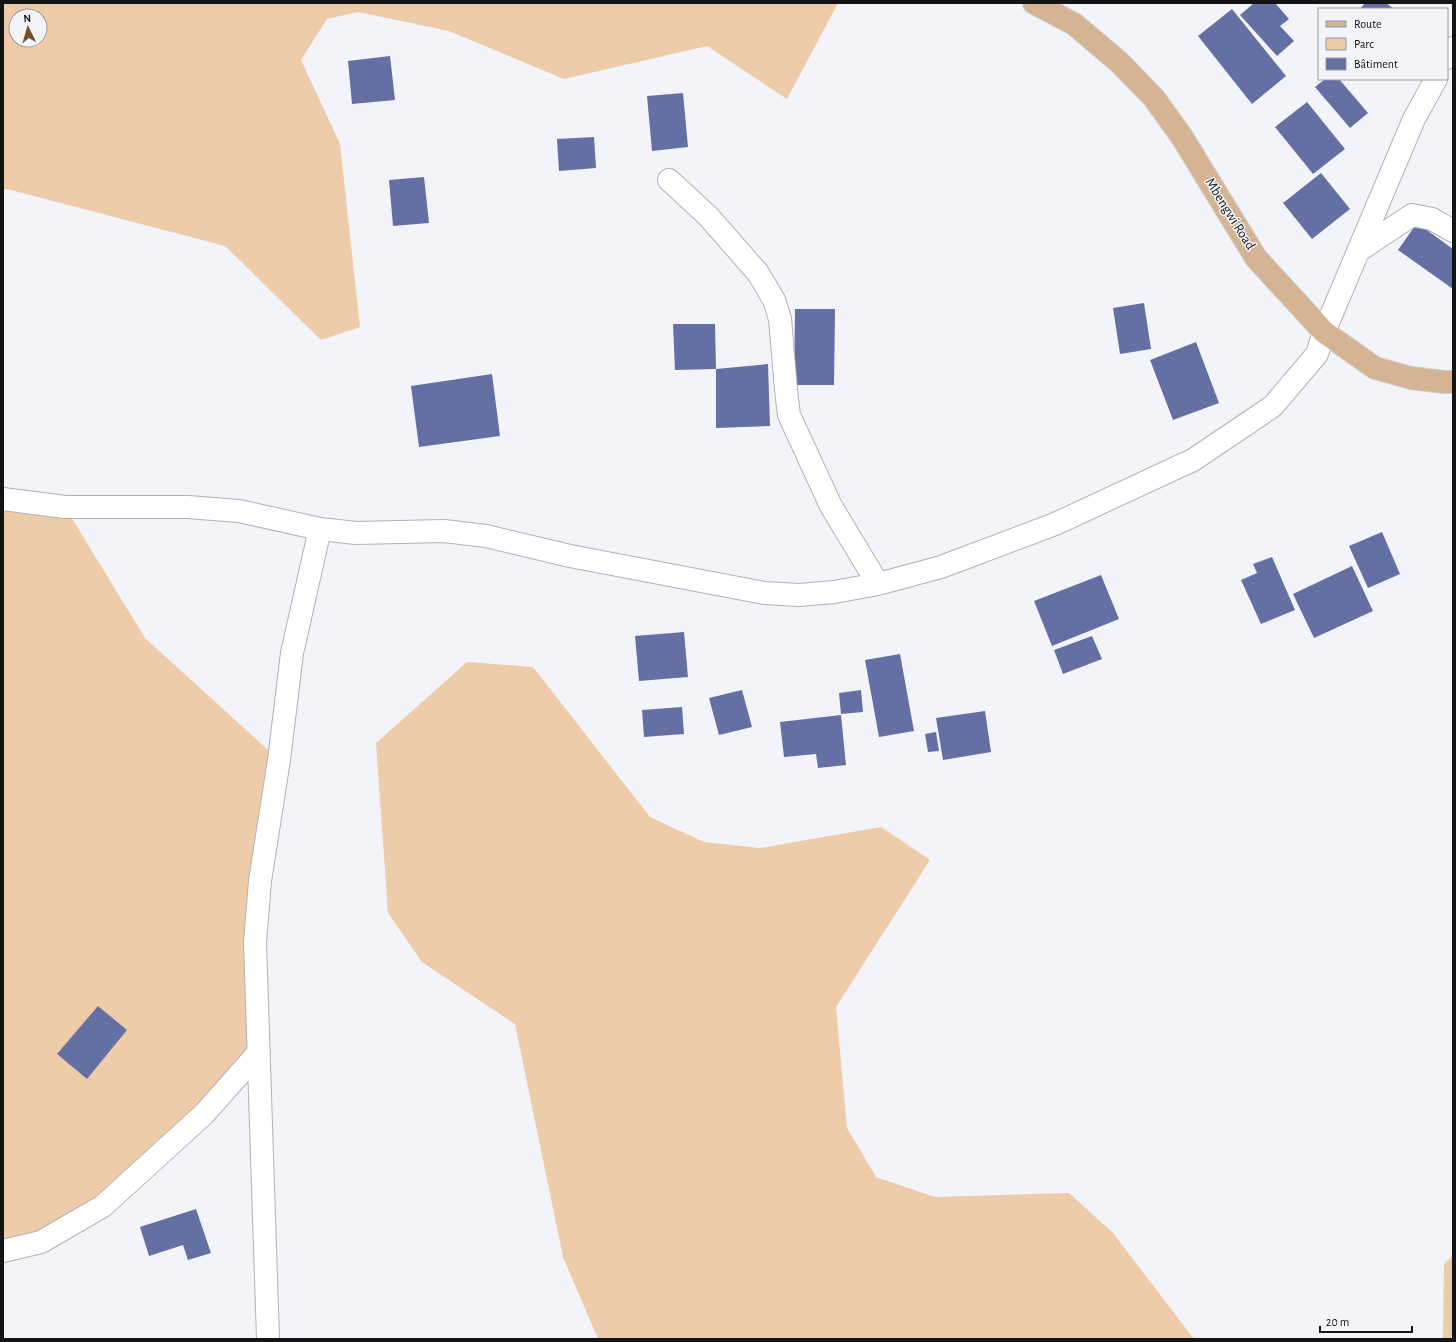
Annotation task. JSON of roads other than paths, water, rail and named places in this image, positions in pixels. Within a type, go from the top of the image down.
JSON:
[{"type":"main road","name":"Mbengwi Road","points":[[1034,3],[1074,24],[1119,62],[1154,98],[1182,137],[1256,258],[1324,332],[1375,368],[1411,378],[1453,382]]},
{"type":"street","points":[[3,499],[65,508],[188,507],[240,511],[320,528],[356,533],[444,531],[486,536],[570,556],[764,594],[799,595],[834,592],[878,584],[941,567],[1055,524],[1193,460],[1273,406],[1317,354],[1324,332],[1414,119],[1435,80]]},
{"type":"street","points":[[669,180],[708,216],[758,273],[774,300],[780,319],[789,415],[831,506],[878,584]]},
{"type":"street","points":[[1358,251],[1412,214],[1432,219],[1453,231]]},
{"type":"street","points":[[268,1339],[255,942],[260,881],[279,760],[292,653],[320,528]]},
{"type":"street","points":[[3,1251],[41,1242],[103,1206],[204,1114],[259,1052]]}]
